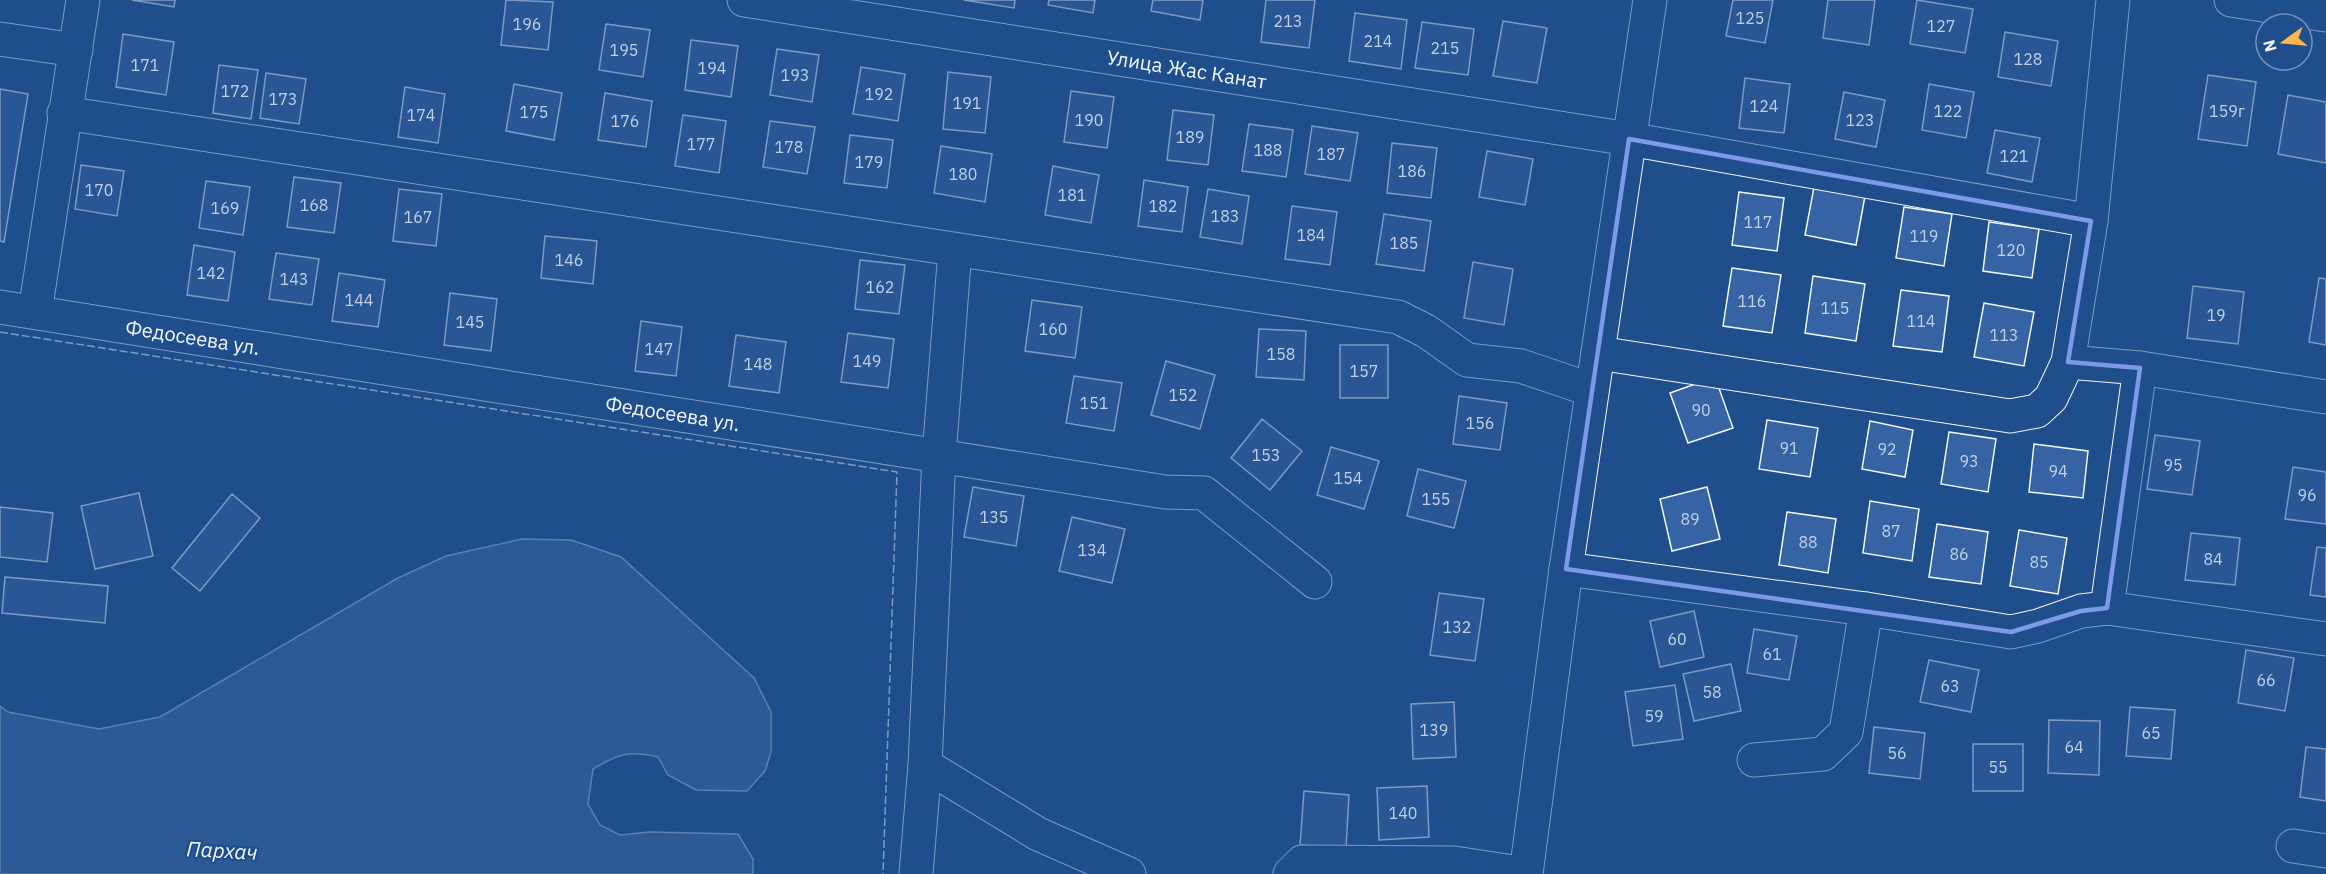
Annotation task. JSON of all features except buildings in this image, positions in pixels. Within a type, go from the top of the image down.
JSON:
[{"type":"street","points":[[35,312],[83,0]]},
{"type":"street","name":"Улица Жас Канат","points":[[744,0],[1629,139],[2091,221]]},
{"type":"street","points":[[1290,874],[1302,862],[1454,863],[1526,874],[1566,569],[1650,0]]},
{"type":"street","points":[[1598,353],[2010,416],[2037,411],[2051,398],[2068,362],[2091,221],[2113,0]]},
{"type":"street","points":[[2231,0],[2326,15]]},
{"type":"street","points":[[0,39],[76,50]]},
{"type":"street","points":[[64,113],[1398,317],[1426,331],[1467,360],[1521,366],[1592,390]]},
{"type":"street","points":[[917,870],[925,765],[939,456],[956,250]]},
{"type":"street","name":"Федосеева ул.","points":[[0,307],[1165,492],[1204,493],[1315,582]]},
{"type":"street","points":[[2068,362],[2140,368],[2326,397]]},
{"type":"street","points":[[2108,608],[2140,368]]},
{"type":"street","points":[[1566,569],[1866,609],[2011,632],[2038,626],[2081,611],[2108,608],[2326,639]]},
{"type":"street","points":[[1754,760],[1823,754],[1846,732],[1866,609]]},
{"type":"street","points":[[925,765],[1038,834],[1129,874]]},
{"type":"street","points":[[2293,846],[2326,851]]},
{"type":"highlighted area","points":[[1629,139],[2091,221],[2068,362],[2140,368],[2107,608],[2081,611],[2011,632],[1566,569]]},
{"type":"water","name":"Пархач","points":[[522,539],[571,540],[621,557],[754,678],[771,712],[771,752],[765,771],[747,791],[696,790],[668,775],[658,757],[631,754],[617,757],[593,769],[588,804],[600,825],[620,835],[649,832],[738,834],[753,859],[753,874],[0,874],[0,706],[8,712],[99,729],[160,717],[398,578],[446,556]]},
{"type":"fence","points":[[0,332],[897,472],[883,874]]}]
